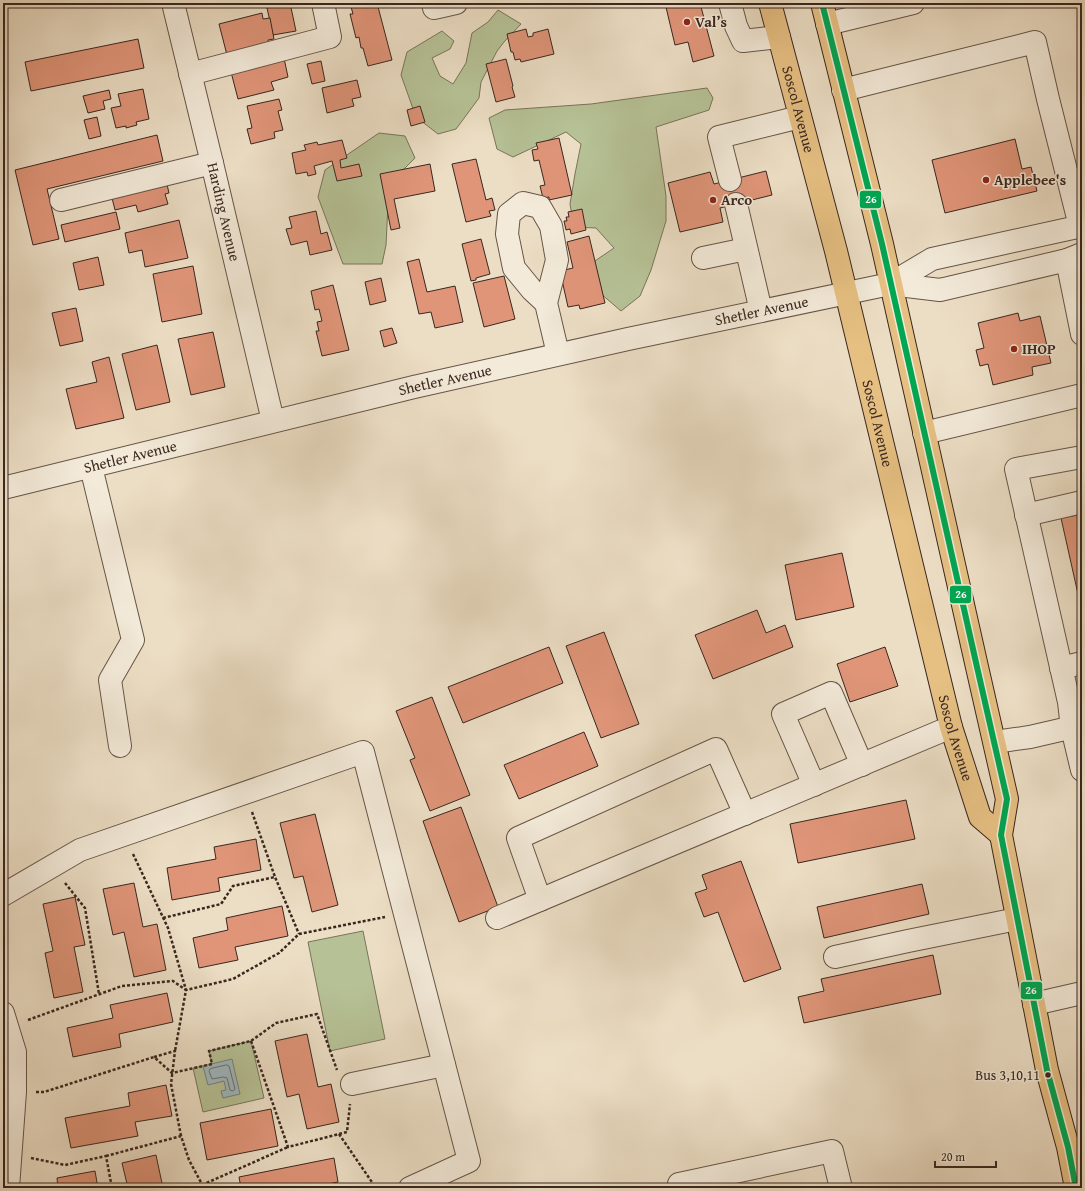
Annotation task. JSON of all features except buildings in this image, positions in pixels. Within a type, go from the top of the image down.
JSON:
[{"type":"main road","name":"Soscol Avenue","points":[[770,3],[836,251],[845,294],[951,728],[980,816],[1001,835]]},
{"type":"main road","points":[[822,3],[882,244],[1008,799],[1001,835],[1047,1070],[1068,1147],[1076,1188]]},
{"type":"street","name":"Harding Avenue","points":[[173,3],[272,421]]},
{"type":"street","points":[[190,74],[330,37],[323,3]]},
{"type":"street","points":[[433,3],[434,8],[456,3]]},
{"type":"street","points":[[730,3],[736,26],[743,41],[779,36]]},
{"type":"street","points":[[827,24],[913,3]]},
{"type":"street","points":[[843,90],[1035,42],[1048,99],[1081,226],[932,259],[890,284]]},
{"type":"street","points":[[730,180],[719,137],[800,117]]},
{"type":"street","points":[[61,200],[212,163]]},
{"type":"street","points":[[736,204],[761,311]]},
{"type":"street","points":[[702,258],[746,249]]},
{"type":"street","points":[[890,284],[940,290],[1074,257],[1082,334]]},
{"type":"street","name":"Shetler Avenue","points":[[3,488],[414,386],[890,284]]},
{"type":"street","points":[[546,303],[558,354]]},
{"type":"street","points":[[924,433],[1082,395]]},
{"type":"street","points":[[1082,456],[1016,469],[1069,702],[1077,727],[1082,770]]},
{"type":"street","points":[[91,467],[133,640],[110,680],[120,746]]},
{"type":"street","points":[[1026,515],[1082,502]]},
{"type":"street","points":[[1061,668],[1082,663]]},
{"type":"street","points":[[814,785],[783,714],[831,693],[862,765]]},
{"type":"street","points":[[995,742],[1077,727]]},
{"type":"street","points":[[497,918],[951,728]]},
{"type":"street","points":[[540,900],[518,838],[716,749],[745,814]]},
{"type":"street","points":[[3,895],[80,850],[363,752],[469,1161],[410,1188]]},
{"type":"street","points":[[835,957],[1017,919]]},
{"type":"street","points":[[1034,1004],[1082,993]]},
{"type":"street","points":[[5,1020],[15,1052],[15,1092],[8,1188]]},
{"type":"street","points":[[352,1084],[444,1065]]},
{"type":"street","points":[[680,1186],[749,1179],[832,1151],[841,1188]]},
{"type":"path","points":[[245,793],[275,878],[299,934]]},
{"type":"path","points":[[124,835],[168,928],[186,990],[175,1051],[172,1073],[171,1084],[181,1136],[189,1160],[203,1186],[288,1147],[347,1132],[352,1084],[339,1074],[317,1014],[276,1023],[251,1041],[209,1051],[212,1064],[172,1073]]},
{"type":"path","points":[[52,866],[85,908],[99,994]]},
{"type":"path","points":[[163,918],[221,904],[233,886],[275,878]]},
{"type":"path","points":[[5,1020],[99,994],[122,986],[173,982],[186,990],[233,978],[279,954],[299,934],[404,914]]},
{"type":"path","points":[[251,1041],[288,1147]]},
{"type":"path","points":[[15,1092],[44,1092],[175,1051]]},
{"type":"path","points":[[154,1057],[172,1073]]},
{"type":"path","points":[[340,1134],[376,1188]]},
{"type":"path","points":[[11,1154],[65,1165],[106,1156],[181,1136]]},
{"type":"path","points":[[106,1156],[112,1188]]},
{"type":"green space","points":[[498,10],[521,24],[497,51],[481,82],[479,98],[456,129],[438,134],[416,117],[401,75],[407,52],[442,31],[454,41],[450,49],[432,58],[440,76],[453,84],[466,63],[472,33],[488,22]]},
{"type":"green space","points":[[707,88],[713,98],[709,110],[656,127],[666,196],[666,221],[651,270],[640,296],[621,311],[593,287],[586,267],[614,248],[596,228],[574,227],[570,204],[581,144],[566,132],[513,157],[497,149],[489,118],[505,110],[591,104]]},
{"type":"green space","points":[[379,133],[405,136],[415,158],[389,184],[386,245],[382,264],[343,264],[318,197],[325,170]]},
{"type":"green space","points":[[363,931],[385,1039],[330,1051],[308,942]]},
{"type":"green space","points":[[251,1041],[264,1098],[203,1112],[193,1068],[212,1064],[209,1051]]},
{"type":"water","points":[[232,1059],[240,1094],[223,1098],[221,1091],[226,1090],[224,1081],[208,1085],[203,1066]]},
{"type":"transit line","name":"26","points":[[822,3],[882,244],[1007,799],[1001,835],[1047,1070],[1068,1147],[1076,1188]]},
{"type":"place","name":"Val’s","points":[[687,22]]},
{"type":"place","name":"Applebee's","points":[[986,180]]},
{"type":"place","name":"Arco","points":[[713,200]]},
{"type":"place","name":"IHOP","points":[[1014,349]]},
{"type":"place","name":"Bus 3,10,11","points":[[1048,1075]]}]
